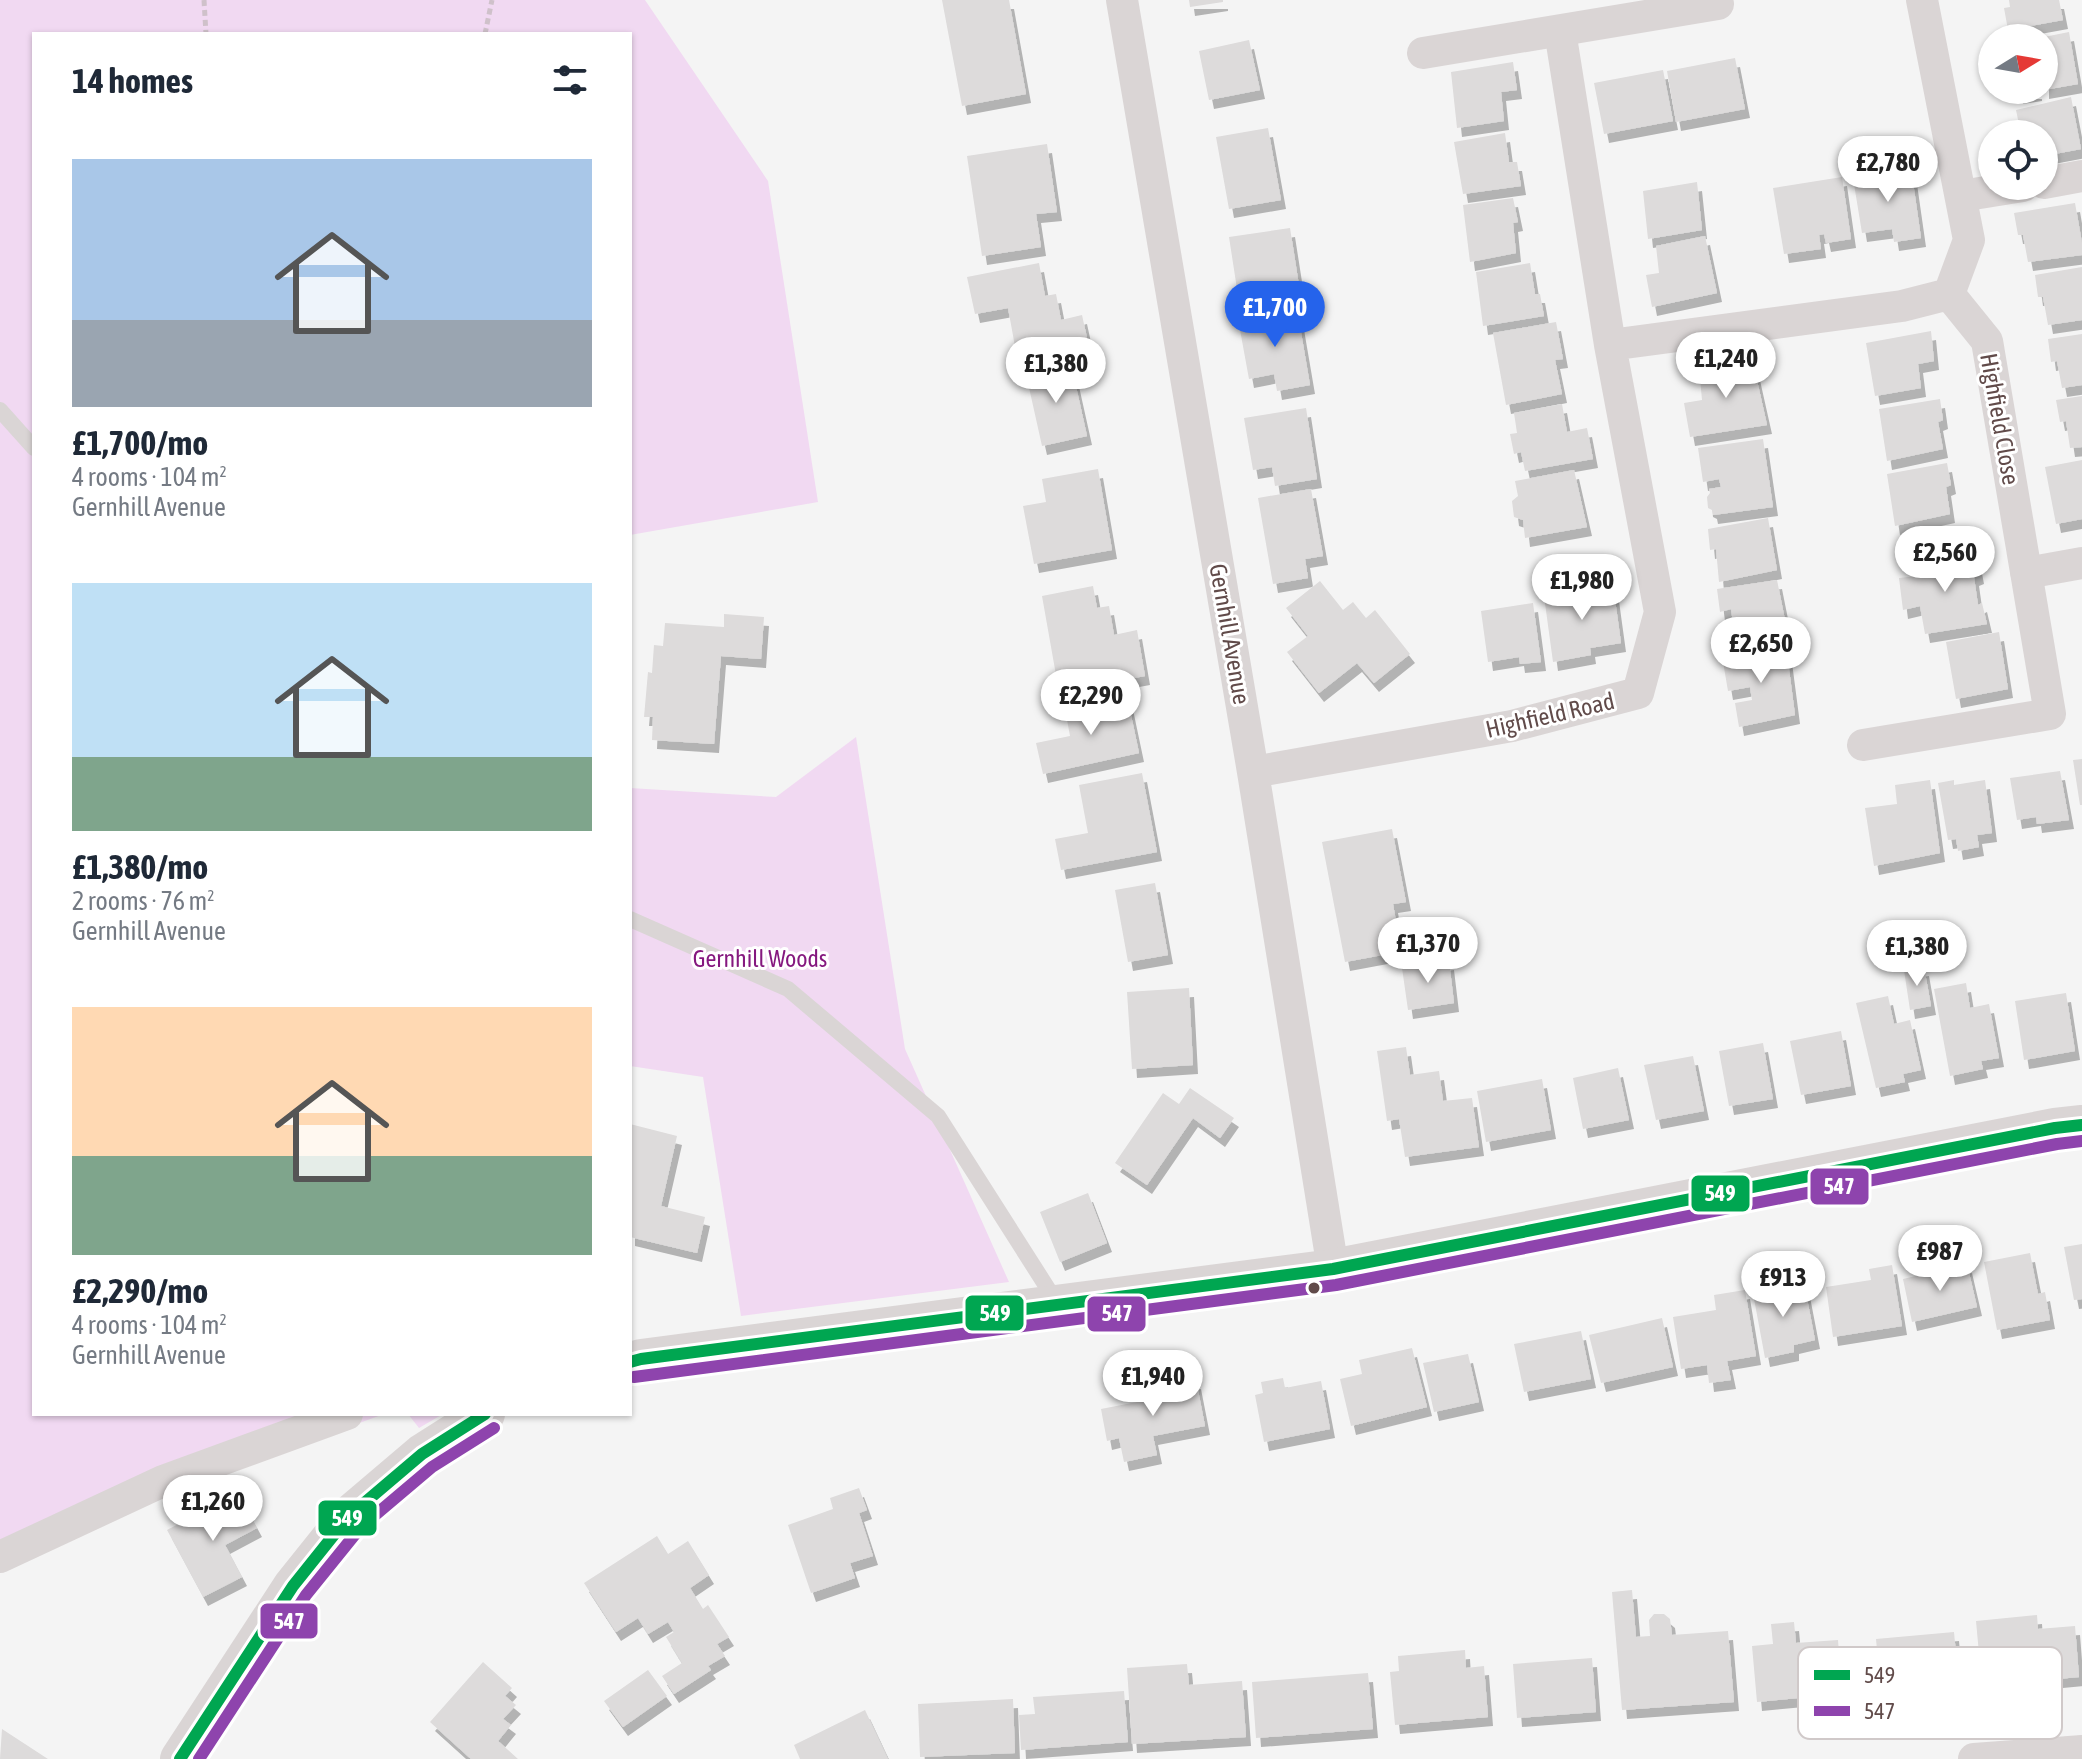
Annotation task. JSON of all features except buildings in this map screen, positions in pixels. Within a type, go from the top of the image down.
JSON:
[{"type":"street","name":"Gernhill Avenue","points":[[1122,0],[1253,772],[1333,1269]]},
{"type":"street","points":[[1610,345],[1902,306],[1949,294],[1969,240],[1922,0]]},
{"type":"street","points":[[1423,53],[1718,4]]},
{"type":"street","name":"Highfield Road","points":[[1253,772],[1512,726],[1638,693],[1660,612],[1610,345],[1560,31]]},
{"type":"street","points":[[2058,180],[2082,176]]},
{"type":"street","points":[[1961,196],[1978,193]]},
{"type":"street","name":"Highfield Close","points":[[1863,745],[2050,714],[1987,341],[1949,294]]},
{"type":"street","points":[[2026,573],[2082,563]]},
{"type":"street","points":[[632,1361],[1333,1269],[2082,1125]]},
{"type":"street","points":[[0,1557],[163,1481],[342,1416]]},
{"type":"street","points":[[180,1759],[293,1586],[349,1516],[422,1454],[482,1416]]},
{"type":"street","points":[[1974,1759],[2082,1751]]},
{"type":"lane","points":[[0,410],[32,446]]},
{"type":"lane","points":[[632,920],[788,989],[938,1116],[1058,1304]]},
{"type":"path","points":[[204,0],[206,32]]},
{"type":"path","points":[[485,32],[492,0]]},
{"type":"green space","points":[[0,0],[645,0],[768,181],[818,502],[632,535],[632,32],[32,32],[32,1416],[379,1416],[160,1496],[0,1573]]},
{"type":"green space","name":"Gernhill Woods","points":[[856,737],[905,1049],[1009,1282],[741,1316],[703,1077],[632,1066],[632,788],[776,797]]},
{"type":"green space","points":[[410,1416],[440,1416],[419,1428]]},
{"type":"transit line","name":"549","points":[[632,1361],[1333,1269],[2082,1125]]},
{"type":"transit line","name":"547","points":[[634,1377],[1336,1285],[2082,1141]]},
{"type":"transit line","name":"549","points":[[180,1759],[293,1586],[349,1516],[422,1454],[482,1416]]},
{"type":"transit line","name":"547","points":[[199,1759],[306,1595],[361,1527],[432,1467],[494,1428]]}]
